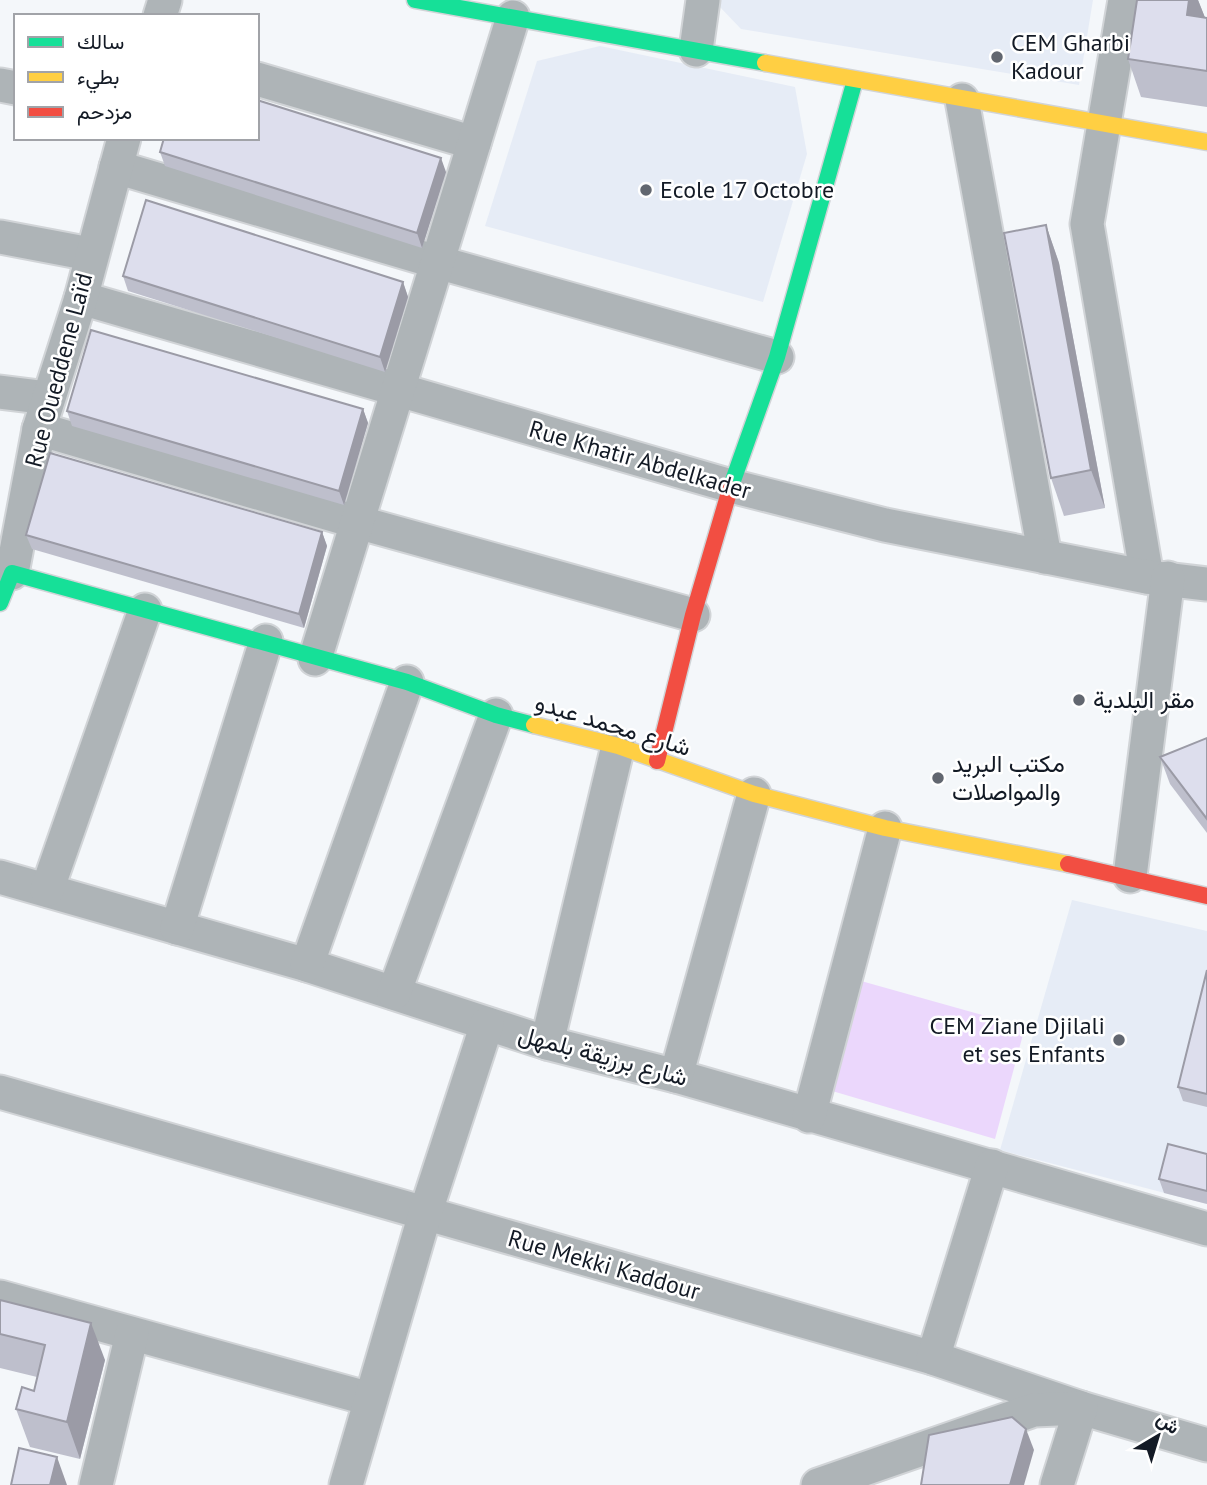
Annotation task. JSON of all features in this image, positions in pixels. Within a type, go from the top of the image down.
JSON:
[{"type":"street","points":[[415,0],[1207,142]]},
{"type":"street","points":[[696,50],[703,0]]},
{"type":"street","points":[[1125,0],[1087,224],[1158,577],[1130,876]]},
{"type":"street","points":[[315,659],[513,17]]},
{"type":"street","points":[[259,80],[474,143]]},
{"type":"street","points":[[657,761],[693,615],[730,486],[777,357],[855,80]]},
{"type":"street","points":[[962,100],[1045,557]]},
{"type":"street","points":[[120,153],[437,262],[777,357]]},
{"type":"street","name":"Rue Oueddene Laïd","points":[[4,582],[39,429],[81,298],[90,254],[120,153]]},
{"type":"street","points":[[0,237],[90,254]]},
{"type":"street","name":"Rue Khatir Abdelkader","points":[[81,298],[397,392],[730,486],[885,525],[1045,557],[1207,584]]},
{"type":"street","points":[[0,392],[48,398]]},
{"type":"street","points":[[39,429],[357,522],[693,615]]},
{"type":"street","name":"شارع محمد عبدو","points":[[4,582],[145,610],[266,641],[315,659],[407,682],[496,715],[618,746],[754,794],[885,828],[1130,876],[1207,896]]},
{"type":"street","points":[[47,890],[145,610]]},
{"type":"street","points":[[177,928],[266,641]]},
{"type":"street","points":[[307,965],[407,682]]},
{"type":"street","points":[[394,993],[496,715]]},
{"type":"street","points":[[547,1043],[618,746]]},
{"type":"street","points":[[676,1076],[754,794]]},
{"type":"street","points":[[809,1116],[885,828]]},
{"type":"street","name":"شارع برزيقة بلمهل","points":[[0,877],[307,965],[547,1043],[676,1076],[1207,1229]]},
{"type":"street","points":[[346,1485],[425,1214],[487,1024]]},
{"type":"street","name":"Rue Mekki Kaddour","points":[[0,1092],[933,1358],[1081,1408],[1207,1445]]},
{"type":"street","points":[[933,1358],[992,1166]]},
{"type":"street","points":[[0,1297],[370,1399]]},
{"type":"street","points":[[96,1485],[132,1334]]},
{"type":"street","points":[[818,1485],[1034,1410],[1081,1408],[1057,1485]]},
{"type":"shaded area","name":"CEM Gharbi Kadour","points":[[720,0],[1093,0],[1079,85],[741,29],[719,6]]},
{"type":"shaded area","name":"Ecole 17 Octobre","points":[[600,46],[795,87],[807,154],[763,302],[485,226],[537,61]]},
{"type":"shaded area","name":"CEM Ziane Djilali et ses Enfants","points":[[1072,900],[1207,931],[1207,1204],[1000,1150]]},
{"type":"shaded area","points":[[854,979],[1025,1027],[995,1139],[822,1088]]},
{"type":"building","points":[[1137,0],[1189,0],[1187,15],[1207,18],[1207,71],[1128,59]]},
{"type":"building","points":[[259,101],[441,158],[417,233],[160,152],[163,140],[259,140]]},
{"type":"building","points":[[146,200],[403,282],[380,357],[123,276]]},
{"type":"building","points":[[1046,225],[1091,470],[1051,478],[1004,233]]},
{"type":"building","points":[[91,330],[363,409],[339,491],[67,411]]},
{"type":"building","points":[[50,453],[322,532],[299,614],[26,535]]},
{"type":"building","points":[[1207,738],[1207,819],[1160,757]]},
{"type":"building","points":[[1207,970],[1207,1094],[1178,1087]]},
{"type":"building","points":[[1168,1144],[1207,1154],[1207,1191],[1159,1179]]},
{"type":"building","points":[[0,1300],[91,1323],[67,1422],[16,1409],[22,1387],[34,1391],[45,1345],[0,1334]]},
{"type":"building","points":[[1012,1417],[1026,1429],[1010,1485],[921,1485],[929,1435]]},
{"type":"building","points":[[19,1448],[57,1457],[50,1485],[11,1485]]},
{"type":"traffic: fast","points":[[415,0],[765,63]]},
{"type":"traffic: fast","points":[[730,489],[777,357],[855,80]]},
{"type":"traffic: fast","points":[[0,603],[12,573],[407,682],[496,715],[534,725]]},
{"type":"traffic: slow","points":[[765,63],[1207,142]]},
{"type":"traffic: slow","points":[[534,725],[618,746],[754,794],[885,828],[1068,864]]},
{"type":"traffic: jam","points":[[657,761],[693,615],[730,489]]},
{"type":"traffic: jam","points":[[1068,864],[1207,896]]},
{"type":"place","name":"CEM Gharbi Kadour","points":[[997,57]]},
{"type":"place","name":"Ecole 17 Octobre","points":[[646,190]]},
{"type":"place","name":"مقر البلدية","points":[[1079,700]]},
{"type":"place","name":"مكتب البريد والمواصلات","points":[[938,778]]},
{"type":"place","name":"CEM Ziane Djilali et ses Enfants","points":[[1119,1040]]}]
